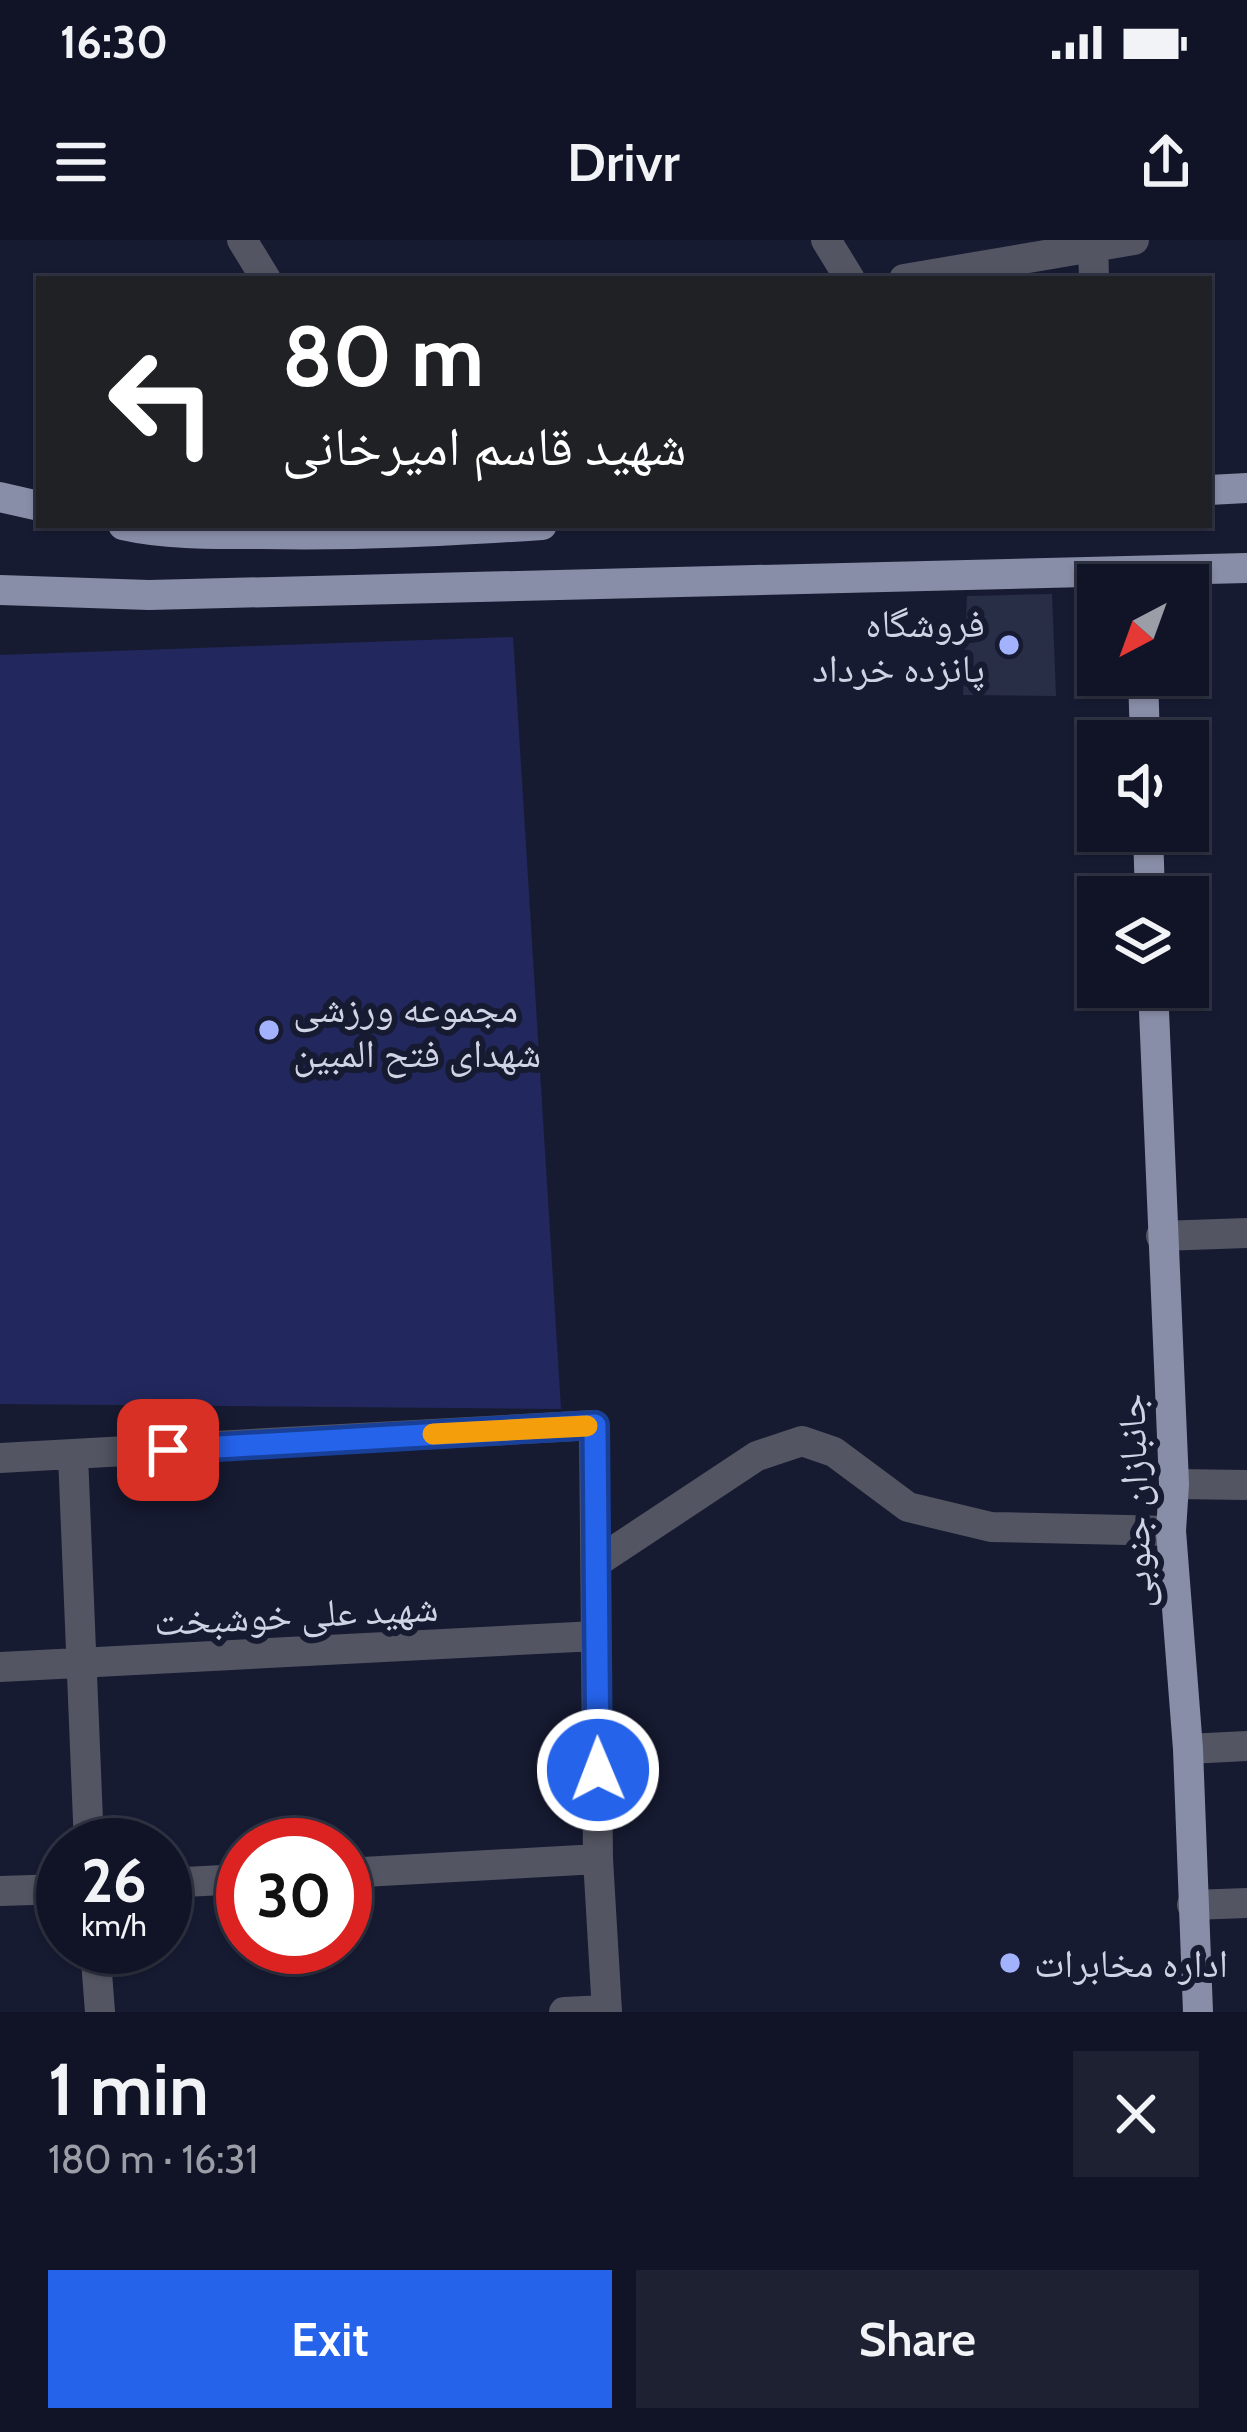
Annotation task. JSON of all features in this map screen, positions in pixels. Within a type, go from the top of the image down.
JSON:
[{"type":"main road","points":[[1212,490],[1247,488]]},
{"type":"main road","points":[[0,497],[36,505]]},
{"type":"main road","points":[[156,528],[212,533],[404,534],[496,528]]},
{"type":"main road","points":[[1209,572],[1247,568]]},
{"type":"main road","points":[[0,574],[149,595]]},
{"type":"main road","points":[[0,590],[149,595],[1077,580]]},
{"type":"main road","name":"جانبازان جنوبی","points":[[1154,1008],[1174,1484],[1171,1531],[1188,1749],[1198,2012]]},
{"type":"street","points":[[242,240],[264,276]]},
{"type":"street","points":[[826,240],[848,276]]},
{"type":"street","points":[[920,276],[1093,243],[1134,240]]},
{"type":"street","points":[[1093,243],[1094,276]]},
{"type":"street","points":[[1161,1236],[1247,1233]]},
{"type":"street","points":[[0,1458],[595,1425],[598,1859],[606,2011],[564,2012]]},
{"type":"street","points":[[597,1562],[757,1456],[802,1442],[834,1452],[908,1508],[992,1527],[1171,1531]]},
{"type":"street","points":[[73,1455],[88,1818]]},
{"type":"street","points":[[1174,1484],[1247,1485]]},
{"type":"street","name":"شهید علی خوشبخت","points":[[0,1667],[596,1636]]},
{"type":"street","points":[[1188,1749],[1247,1746]]},
{"type":"street","points":[[372,1872],[598,1859]]},
{"type":"street","points":[[0,1892],[36,1890]]},
{"type":"street","points":[[1192,1905],[1247,1903]]},
{"type":"street","points":[[97,1974],[100,2012]]},
{"type":"shaded area","name":"مجموعه ورزشی شهدای فتح المبین","points":[[513,637],[561,1409],[0,1404],[0,655]]},
{"type":"building","name":"فروشگاه پانزده خرداد","points":[[1052,594],[1056,696],[963,695],[967,596]]},
{"type":"slow traffic","points":[[433,1434],[587,1426]]},
{"type":"place","name":"فروشگاه پانزده خرداد","points":[[1009,645]]},
{"type":"place","name":"مجموعه ورزشی شهدای فتح المبین","points":[[269,1030]]},
{"type":"place","name":"اداره مخابرات","points":[[1010,1963]]},
{"type":"route","points":[[168,1450],[595,1425],[598,1770]]}]
